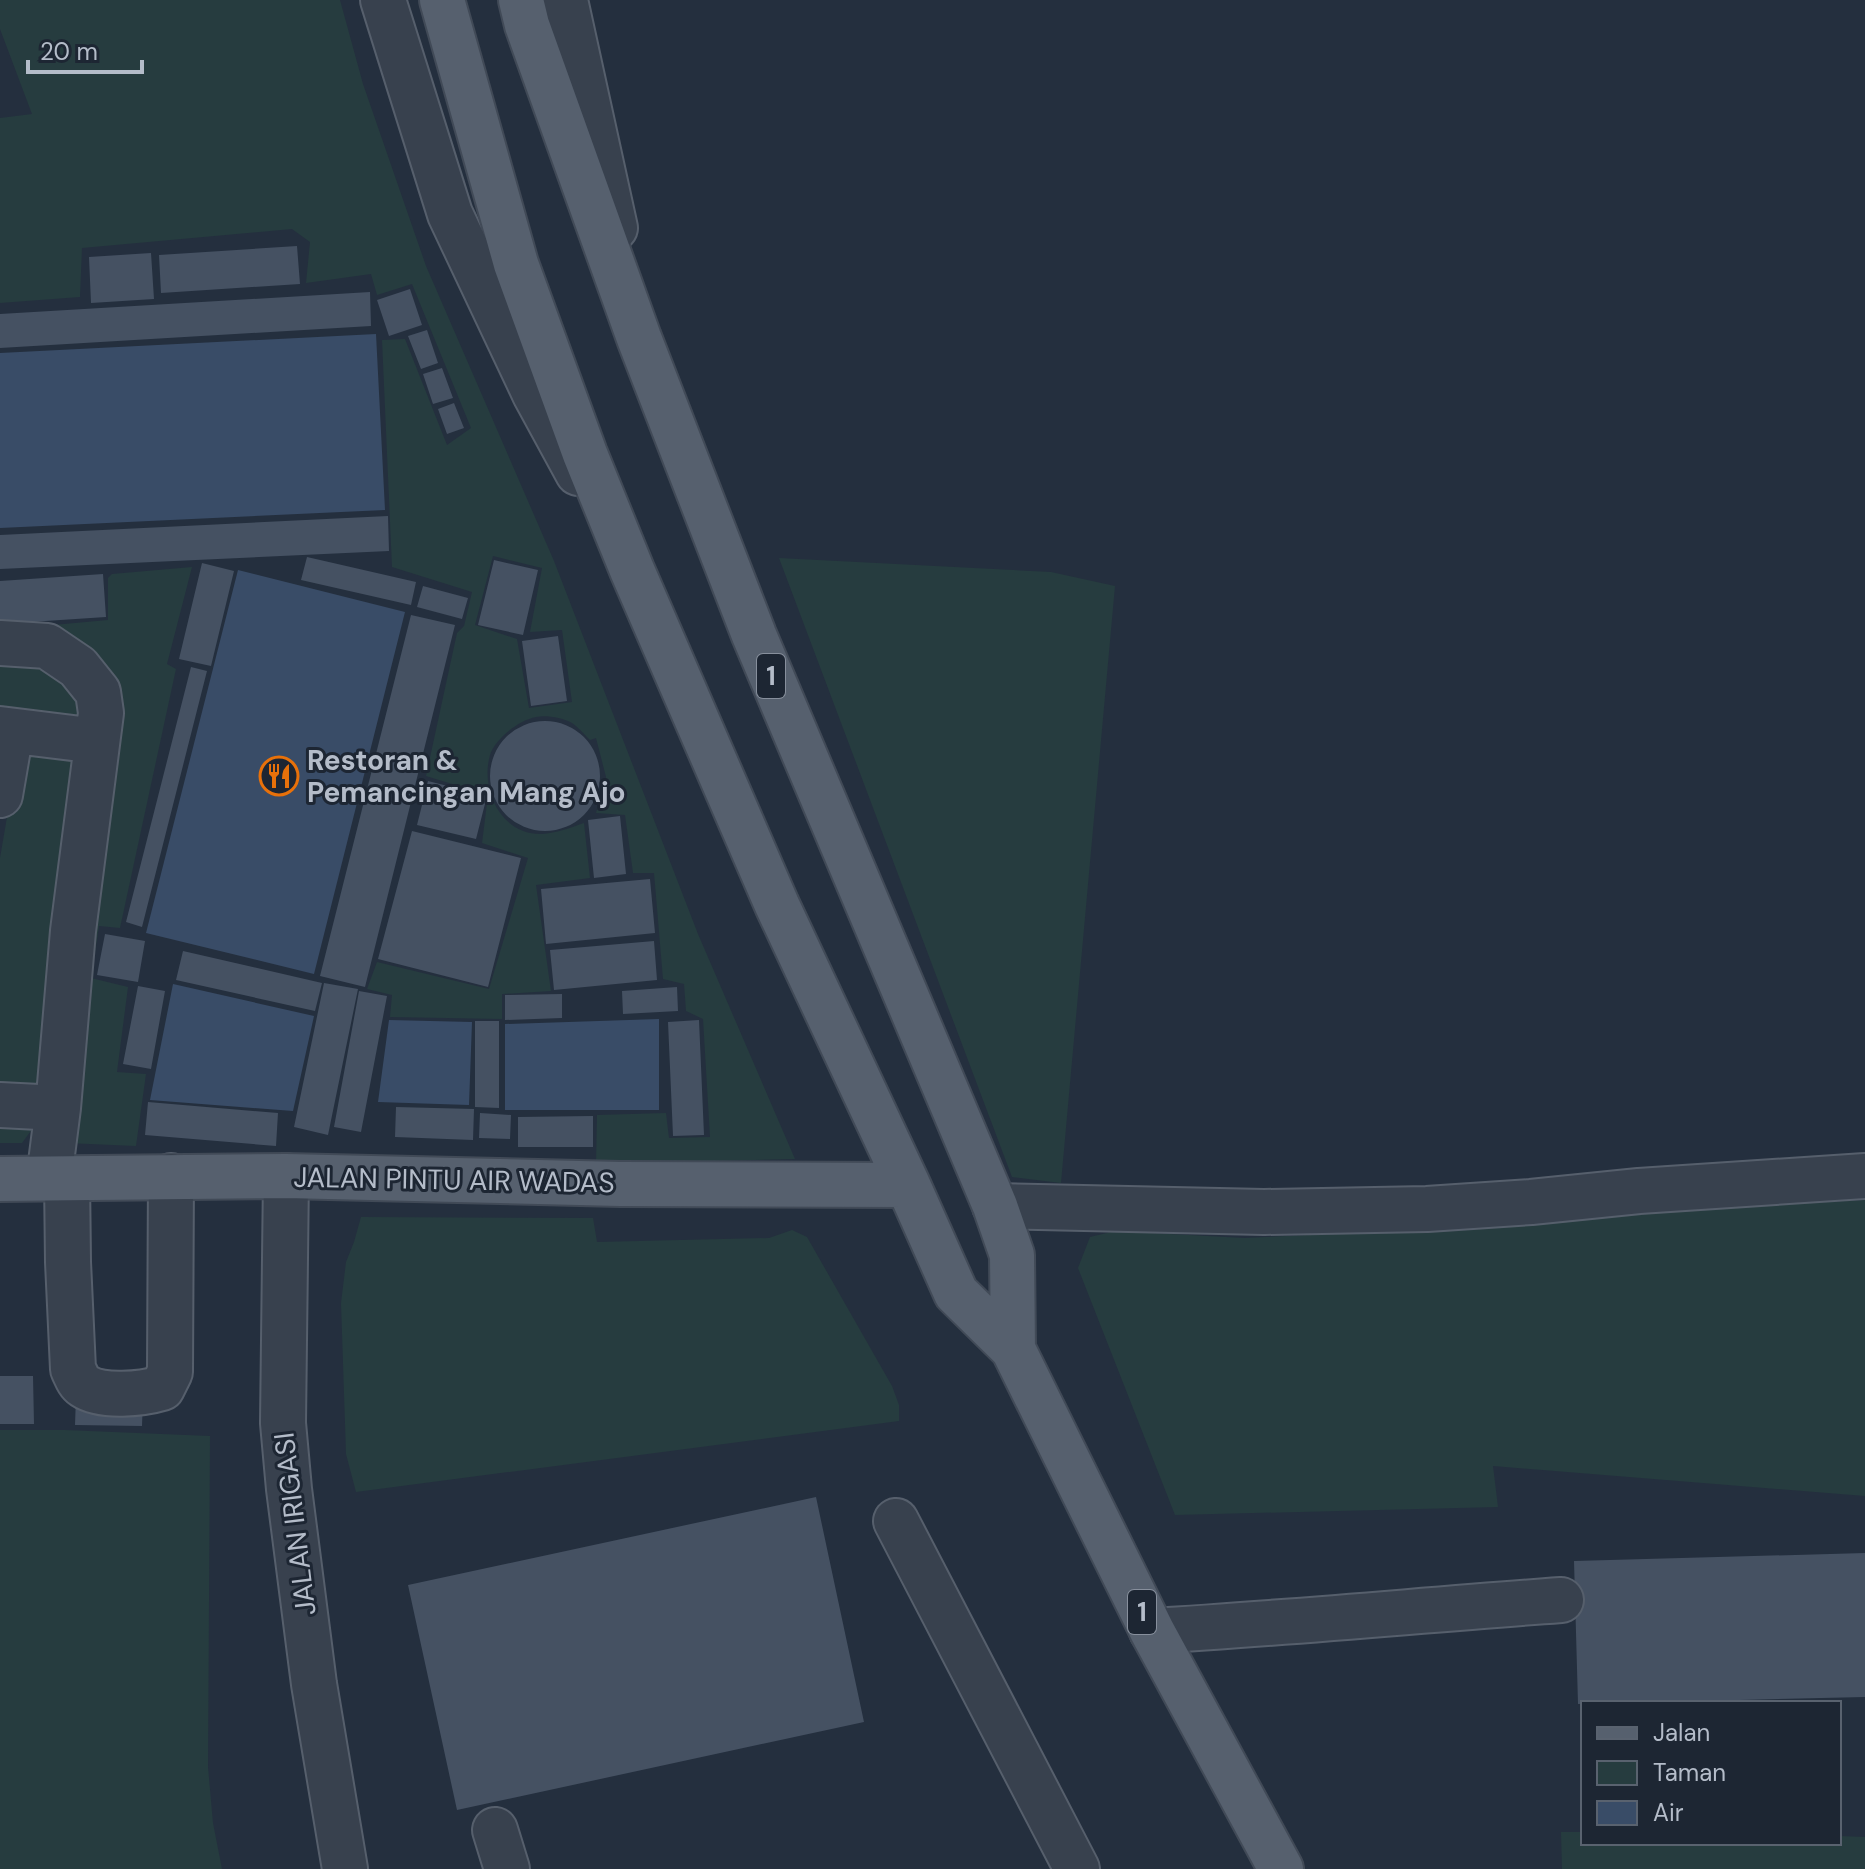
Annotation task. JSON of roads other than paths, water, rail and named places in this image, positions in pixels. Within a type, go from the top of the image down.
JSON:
[{"type":"main road","name":"1","points":[[442,0],[516,264],[585,454],[777,905],[956,1293],[1013,1349],[1152,1631],[1281,1869]]},
{"type":"main road","name":"1","points":[[521,0],[527,25],[639,338],[754,635],[995,1206],[1012,1255],[1013,1349]]},
{"type":"main road","name":"JALAN PINTU AIR WADAS","points":[[0,1179],[286,1176],[620,1184],[908,1185]]},
{"type":"street","points":[[383,0],[450,214],[535,394],[632,570]]},
{"type":"street","points":[[565,0],[639,338]]},
{"type":"street","points":[[0,643],[47,646],[78,667],[98,692],[101,713],[73,931],[58,1108],[58,1178],[68,1262],[73,1369],[81,1384],[94,1391],[146,1392],[162,1388],[170,1372],[171,1176]]},
{"type":"street","points":[[0,795],[5,730],[97,741]]},
{"type":"street","points":[[0,1105],[58,1108]]},
{"type":"street","name":"JALAN IRIGASI","points":[[286,1176],[283,1423],[314,1684],[345,1869]]},
{"type":"street","points":[[995,1206],[1264,1212],[1427,1209],[1865,1176]]},
{"type":"street","points":[[896,1521],[1077,1869]]},
{"type":"street","points":[[1152,1631],[1561,1600]]},
{"type":"water","points":[[376,334],[385,510],[0,528],[0,353]]},
{"type":"water","points":[[238,570],[405,612],[314,974],[146,933]]},
{"type":"water","points":[[173,984],[314,1016],[293,1111],[150,1100]]},
{"type":"water","points":[[659,1019],[659,1110],[505,1110],[505,1024]]},
{"type":"water","points":[[389,1020],[472,1022],[469,1105],[378,1102]]},
{"type":"place","name":"Restoran & Pemancingan Mang Ajo","points":[[279,776]]}]
